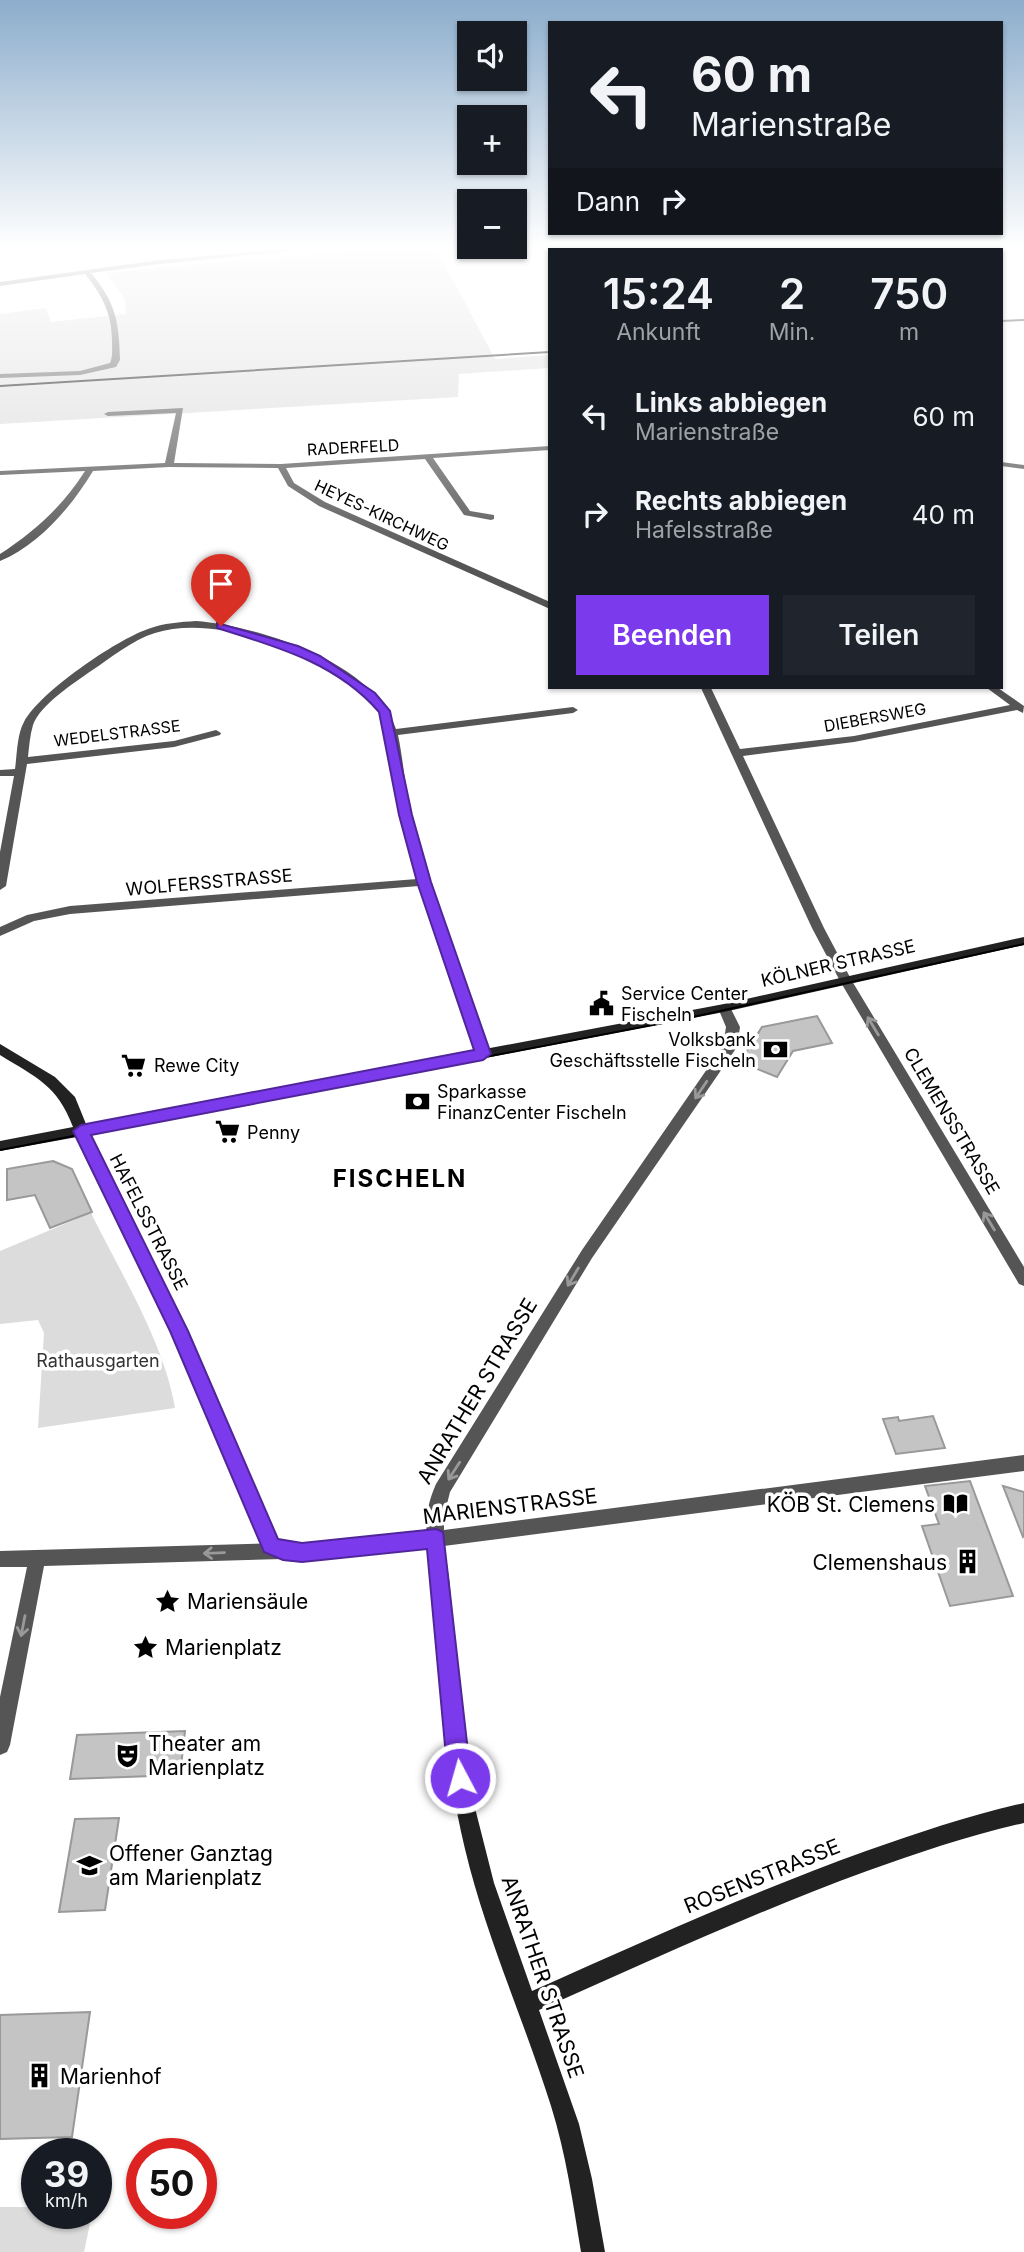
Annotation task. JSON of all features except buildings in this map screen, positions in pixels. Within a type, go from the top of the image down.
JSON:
[{"type":"main road","name":"KÖLNER STRASSE","points":[[0,1146],[724,1008],[1024,942]]},
{"type":"main road","name":"HAFELSSTRASSE","points":[[0,1049],[63,1091],[174,1320],[254,1510],[271,1545],[283,1551]]},
{"type":"main road","name":"MARIENSTRASSE","points":[[283,1551],[302,1552],[436,1539]]},
{"type":"main road","name":"ANRATHER STRASSE","points":[[436,1539],[460,1778],[496,1929],[563,2109],[584,2193],[593,2252]]},
{"type":"main road","name":"ROSENSTRASSE","points":[[526,2005],[683,1935],[835,1872],[980,1822],[1024,1813]]},
{"type":"street","points":[[0,376],[80,373],[113,365],[116,353]]},
{"type":"street","points":[[108,414],[180,410],[169,465]]},
{"type":"street","name":"RADERFELD","points":[[281,466],[548,448]]},
{"type":"street","points":[[427,456],[467,513],[491,517]]},
{"type":"street","points":[[1003,464],[1024,467]]},
{"type":"street","points":[[0,473],[169,465],[281,466]]},
{"type":"street","name":"HEYES-KIRCHWEG","points":[[281,466],[283,476],[291,486],[322,504],[548,605]]},
{"type":"street","points":[[0,558],[57,514],[78,492],[91,468]]},
{"type":"street","name":"WEDELSTRASSE","points":[[0,886],[27,724],[39,705],[58,689],[134,638],[154,629],[186,625],[221,626],[294,648],[316,658],[371,696],[384,711],[391,733],[405,815],[424,882],[483,1054]]},
{"type":"street","name":"CLEMENSSTRASSE","points":[[706,689],[818,928],[846,981],[1024,1280]]},
{"type":"street","points":[[993,689],[1021,709]]},
{"type":"street","name":"DIEBERSWEG","points":[[737,753],[854,739],[1021,709]]},
{"type":"street","points":[[391,733],[573,710]]},
{"type":"street","name":"WEDELSTRASSE","points":[[0,774],[20,767],[174,744],[216,733]]},
{"type":"street","name":"WOLFERSSTRASSE","points":[[0,932],[31,918],[70,910],[424,882]]},
{"type":"street","name":"ANRATHER STRASSE","points":[[436,1539],[435,1516],[442,1490],[587,1254],[730,1048],[733,1027],[724,1008]]},
{"type":"street","name":"MARIENSTRASSE","points":[[436,1539],[1024,1463]]},
{"type":"street","name":"MARIENSTRASSE","points":[[0,1559],[283,1551]]},
{"type":"street","points":[[0,1745],[37,1559]]},
{"type":"green space","points":[[0,353],[492,353],[495,359],[548,355],[548,368],[459,374],[458,397],[0,424]]},
{"type":"green space","name":"Rathausgarten","points":[[91,1213],[151,1333],[175,1408],[38,1428],[44,1333],[38,1320],[0,1324],[0,1251]]},
{"type":"green space","points":[[0,2207],[21,2207],[21,2229],[89,2229],[84,2252],[0,2252]]},
{"type":"tram line","points":[[0,386],[532,353]]},
{"type":"tram line","points":[[0,1150],[679,1020],[1024,944]]},
{"type":"place","name":"Service Center Fischeln","points":[[601,1003]]},
{"type":"place","name":"Volksbank Geschäftsstelle Fischeln","points":[[776,1049]]},
{"type":"place","name":"Rewe City","points":[[134,1065]]},
{"type":"place","name":"Sparkasse FinanzCenter Fischeln","points":[[417,1101]]},
{"type":"place","name":"Penny","points":[[227,1132]]},
{"type":"place","name":"KÖB St. Clemens","points":[[955,1504]]},
{"type":"place","name":"Clemenshaus","points":[[967,1562]]},
{"type":"place","name":"Mariensäule","points":[[167,1601]]},
{"type":"place","name":"Marienplatz","points":[[145,1647]]},
{"type":"place","name":"Theater am Marienplatz","points":[[128,1755]]},
{"type":"place","name":"Offener Ganztag am Marienplatz","points":[[89,1865]]},
{"type":"place","name":"Marienhof","points":[[40,2076]]},
{"type":"district","name":"FISCHELN","points":[[400,1178]]},
{"type":"route","points":[[221,626],[265,638],[316,658],[371,696],[384,711],[391,733],[405,815],[424,882],[483,1054],[81,1131],[159,1287],[248,1498],[271,1545],[283,1551],[302,1552],[436,1539],[460,1778]]}]
